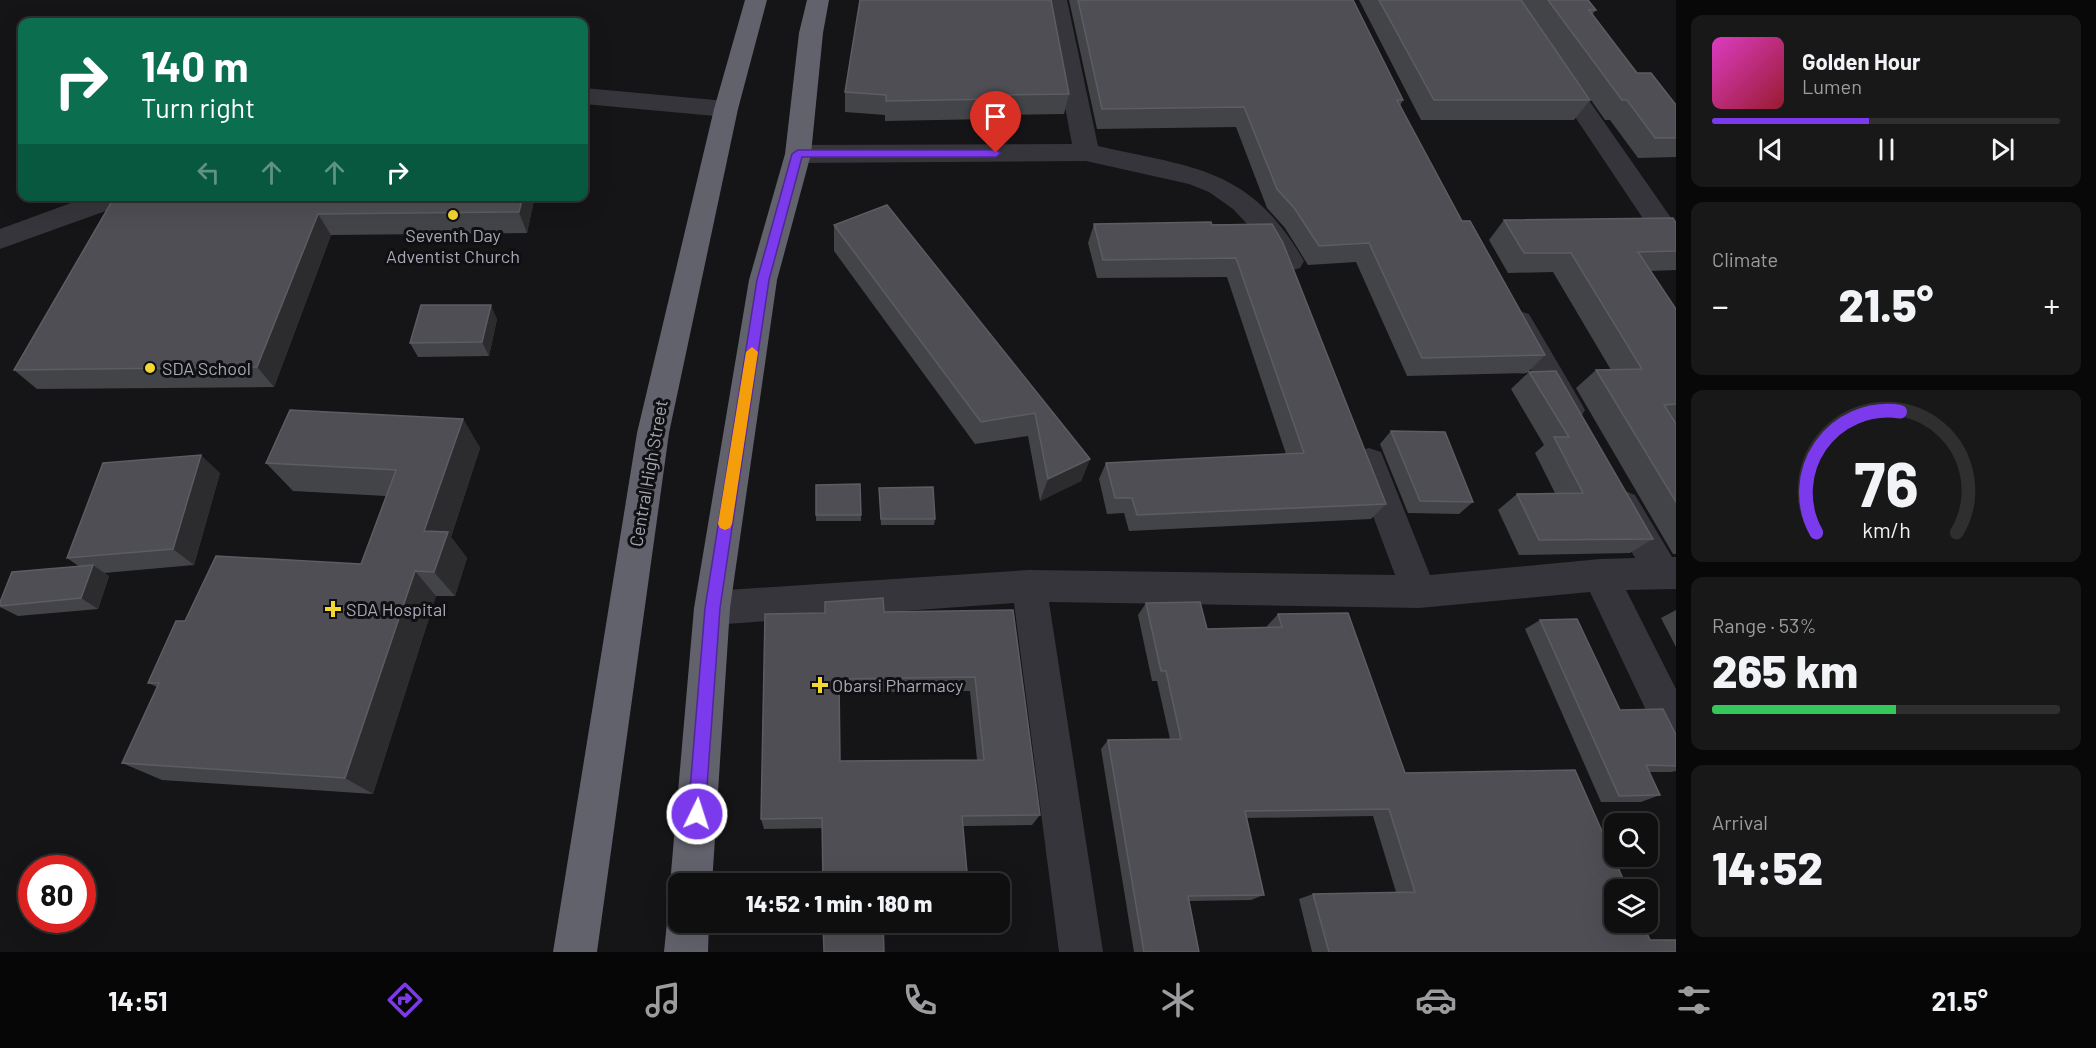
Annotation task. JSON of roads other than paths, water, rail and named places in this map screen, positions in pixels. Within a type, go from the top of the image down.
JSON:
[{"type":"highway","name":"Central High Street","points":[[575,952],[653,433],[726,110],[756,0]]},
{"type":"highway","points":[[692,873],[712,608],[763,280],[798,154],[811,33],[818,0]]},
{"type":"highway","points":[[686,952],[687,933]]},
{"type":"street","points":[[1056,0],[1086,152]]},
{"type":"street","points":[[1508,0],[1676,246]]},
{"type":"street","points":[[588,96],[726,110]]},
{"type":"street","points":[[798,154],[1086,152],[1196,177],[1218,186],[1243,202],[1273,234],[1286,252],[1298,281]]},
{"type":"street","points":[[0,238],[105,201]]},
{"type":"street","points":[[1509,304],[1579,429]]},
{"type":"street","points":[[1361,442],[1419,592]]},
{"type":"street","points":[[1609,480],[1669,573]]},
{"type":"street","points":[[712,608],[1029,586],[1419,592],[1600,574],[1669,573]]},
{"type":"street","points":[[1600,574],[1676,730]]},
{"type":"street","points":[[1029,586],[1081,952]]},
{"type":"place","name":"Seventh Day Adventist Church","points":[[453,215]]},
{"type":"place","name":"SDA School","points":[[150,368]]},
{"type":"place","name":"SDA Hospital","points":[[333,609]]},
{"type":"place","name":"Obarsi Pharmacy","points":[[820,685]]}]
